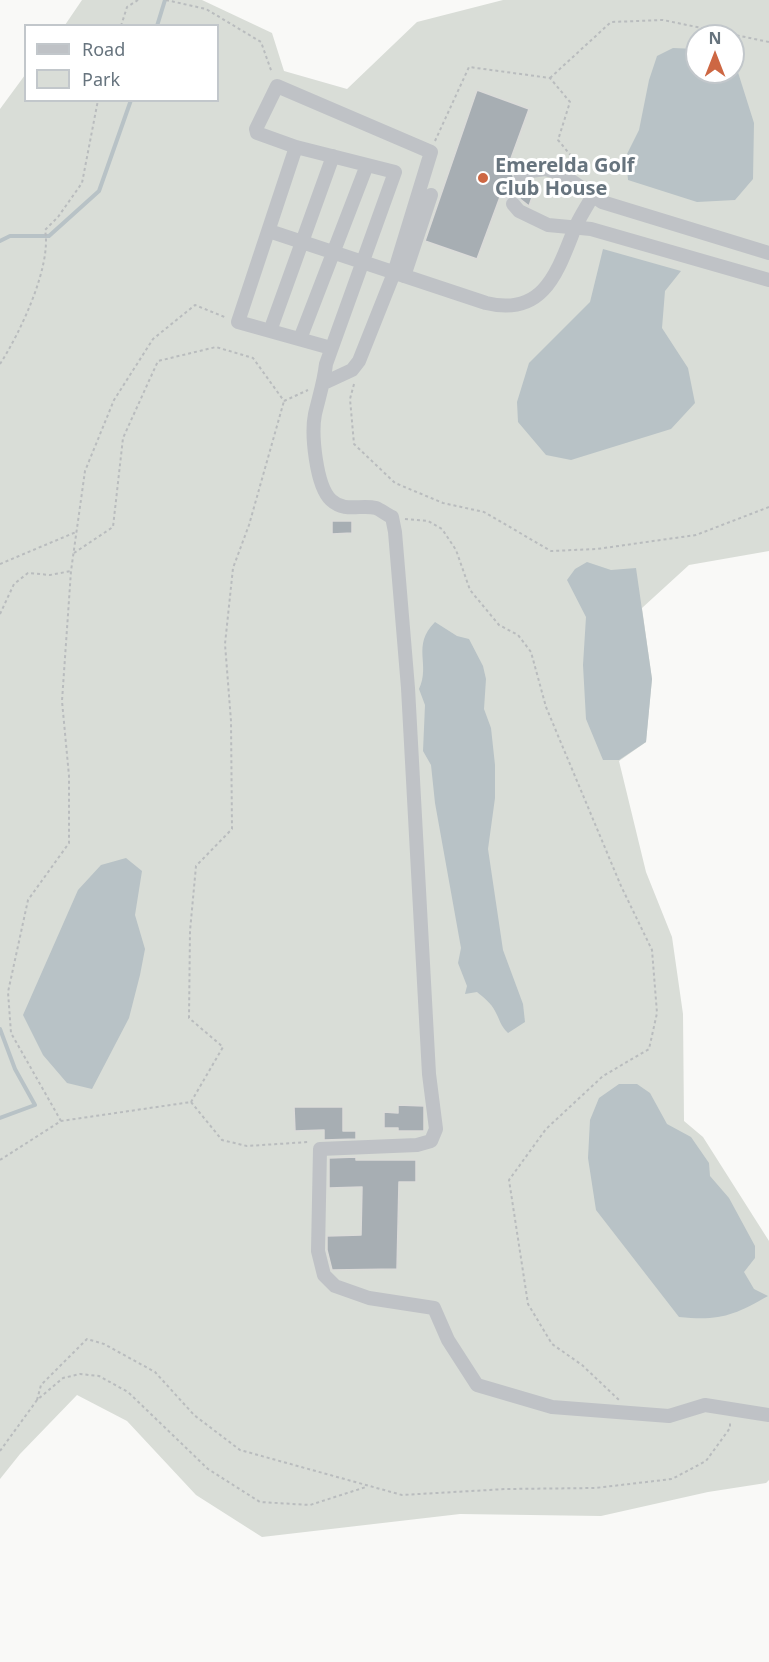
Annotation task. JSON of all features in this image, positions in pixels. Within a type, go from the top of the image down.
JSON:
[{"type":"lane","points":[[399,274],[431,152],[277,86],[256,132],[296,147],[395,172],[326,364],[324,383],[315,417],[315,456],[321,483],[331,500],[347,508],[375,508],[392,518],[408,688],[429,1074],[436,1129],[431,1141],[417,1145],[320,1149],[320,1266],[324,1275],[335,1286],[369,1298],[434,1308],[448,1340],[477,1384],[552,1407],[674,1416],[700,1405],[769,1415]]},
{"type":"lane","points":[[296,147],[238,322],[331,348]]},
{"type":"lane","points":[[270,331],[333,156]]},
{"type":"lane","points":[[300,339],[367,165]]},
{"type":"lane","points":[[521,176],[531,171],[545,169],[560,172],[597,199],[769,253]]},
{"type":"lane","points":[[324,383],[352,370],[359,361],[399,274],[431,195]]},
{"type":"lane","points":[[269,231],[486,303],[501,307],[516,306],[543,290],[557,273],[576,227],[597,199]]},
{"type":"lane","points":[[513,204],[519,211],[548,225],[591,229],[769,281]]},
{"type":"path","points":[[122,24],[127,7],[138,0]]},
{"type":"path","points":[[166,0],[206,9],[261,42],[277,86]]},
{"type":"path","points":[[550,78],[611,22],[663,20],[769,42]]},
{"type":"path","points":[[438,133],[469,67],[550,78],[570,102],[558,140],[594,187],[597,199]]},
{"type":"path","points":[[0,364],[41,278],[48,245],[45,230],[58,217],[82,183],[99,102]]},
{"type":"path","points":[[61,1121],[11,1033],[8,992],[28,900],[69,843],[69,776],[63,701],[70,571],[86,471],[114,400],[153,339],[195,305],[238,322]]},
{"type":"path","points":[[74,553],[113,527],[123,438],[158,361],[216,347],[253,358],[284,401]]},
{"type":"path","points":[[359,361],[350,399],[354,444],[395,483],[443,503],[484,512],[551,550],[597,549],[696,535],[769,507]]},
{"type":"path","points":[[284,401],[324,383]]},
{"type":"path","points":[[191,1102],[223,1047],[189,1018],[190,931],[196,866],[232,830],[231,721],[225,644],[233,568],[249,525],[284,401]]},
{"type":"path","points":[[392,518],[428,521],[442,529],[456,550],[470,590],[499,625],[518,635],[531,652],[546,707],[621,886],[652,950],[657,1013],[649,1049],[603,1076],[546,1129],[509,1180],[528,1304],[552,1344],[582,1365],[636,1412]]},
{"type":"path","points":[[0,564],[76,532]]},
{"type":"path","points":[[0,614],[14,584],[28,573],[50,575],[70,571]]},
{"type":"path","points":[[0,1160],[61,1121],[191,1102]]},
{"type":"path","points":[[191,1102],[222,1140],[247,1146],[308,1142],[320,1149]]},
{"type":"path","points":[[37,1400],[41,1384],[87,1339],[104,1344],[155,1372],[194,1414],[240,1450],[366,1487],[402,1495],[506,1489],[595,1488],[672,1479],[706,1461],[730,1428],[731,1410]]},
{"type":"path","points":[[0,1451],[37,1400],[63,1378],[80,1374],[99,1376],[128,1392],[208,1469],[260,1502],[309,1505],[366,1487]]},
{"type":"green space","points":[[82,0],[202,0],[272,33],[284,71],[347,89],[417,22],[503,0],[769,0],[769,551],[689,565],[642,608],[652,679],[646,742],[619,761],[646,872],[672,937],[683,1014],[684,1121],[703,1137],[769,1241],[769,1480],[766,1483],[708,1492],[601,1516],[460,1514],[262,1537],[196,1495],[127,1421],[77,1395],[20,1454],[0,1479],[0,109],[24,76],[24,102],[219,102],[219,24],[66,24]]},
{"type":"shaded area","points":[[673,48],[685,48],[685,84],[742,84],[754,123],[753,179],[735,200],[697,202],[628,180],[626,156],[639,130],[649,80],[657,56]]},
{"type":"shaded area","points":[[603,249],[681,271],[665,291],[662,328],[688,368],[695,403],[671,429],[571,460],[546,455],[518,422],[517,402],[529,363],[590,302]]},
{"type":"shaded area","points":[[587,562],[611,570],[636,568],[652,679],[646,742],[619,760],[603,760],[586,719],[583,665],[586,617],[567,580],[575,569]]},
{"type":"shaded area","points":[[435,622],[457,636],[469,639],[483,666],[486,679],[484,709],[491,728],[495,765],[495,798],[488,849],[503,950],[523,1004],[525,1022],[508,1033],[494,1008],[485,998],[477,992],[465,994],[467,986],[458,963],[461,948],[435,803],[431,765],[423,751],[425,705],[419,689],[423,671],[424,639]]},
{"type":"shaded area","points":[[126,858],[142,871],[135,915],[145,949],[129,1018],[92,1089],[67,1083],[43,1055],[23,1015],[78,890],[101,865]]},
{"type":"shaded area","points":[[619,1084],[637,1084],[650,1093],[667,1124],[691,1137],[709,1163],[710,1176],[729,1198],[755,1246],[755,1258],[744,1272],[754,1289],[768,1296],[725,1316],[679,1317],[596,1210],[588,1158],[590,1120],[599,1098]]},
{"type":"building","name":"Emerelda Golf Club House","points":[[477,90],[529,109],[506,172],[512,174],[517,184],[531,181],[537,183],[529,206],[515,195],[506,199],[500,197],[477,259],[425,241]]},
{"type":"building","points":[[332,521],[352,521],[352,533],[332,534]]},
{"type":"building","points":[[398,1105],[424,1106],[424,1131],[398,1131],[398,1128],[384,1128],[384,1112],[398,1113]]},
{"type":"building","points":[[294,1107],[343,1107],[343,1131],[356,1131],[356,1139],[324,1140],[324,1130],[295,1131]]},
{"type":"building","points":[[356,1157],[356,1160],[416,1160],[416,1182],[399,1182],[397,1269],[332,1270],[327,1250],[327,1236],[361,1235],[362,1187],[329,1188],[329,1158]]},
{"type":"waterway","points":[[158,24],[165,0]]},
{"type":"waterway","points":[[0,241],[10,236],[49,236],[99,191],[130,102]]},
{"type":"waterway","points":[[0,1029],[15,1069],[35,1105],[0,1118]]},
{"type":"tunnel","points":[[513,204],[515,188],[521,176]]},
{"type":"place","name":"Emerelda Golf Club House","points":[[483,178]]}]
